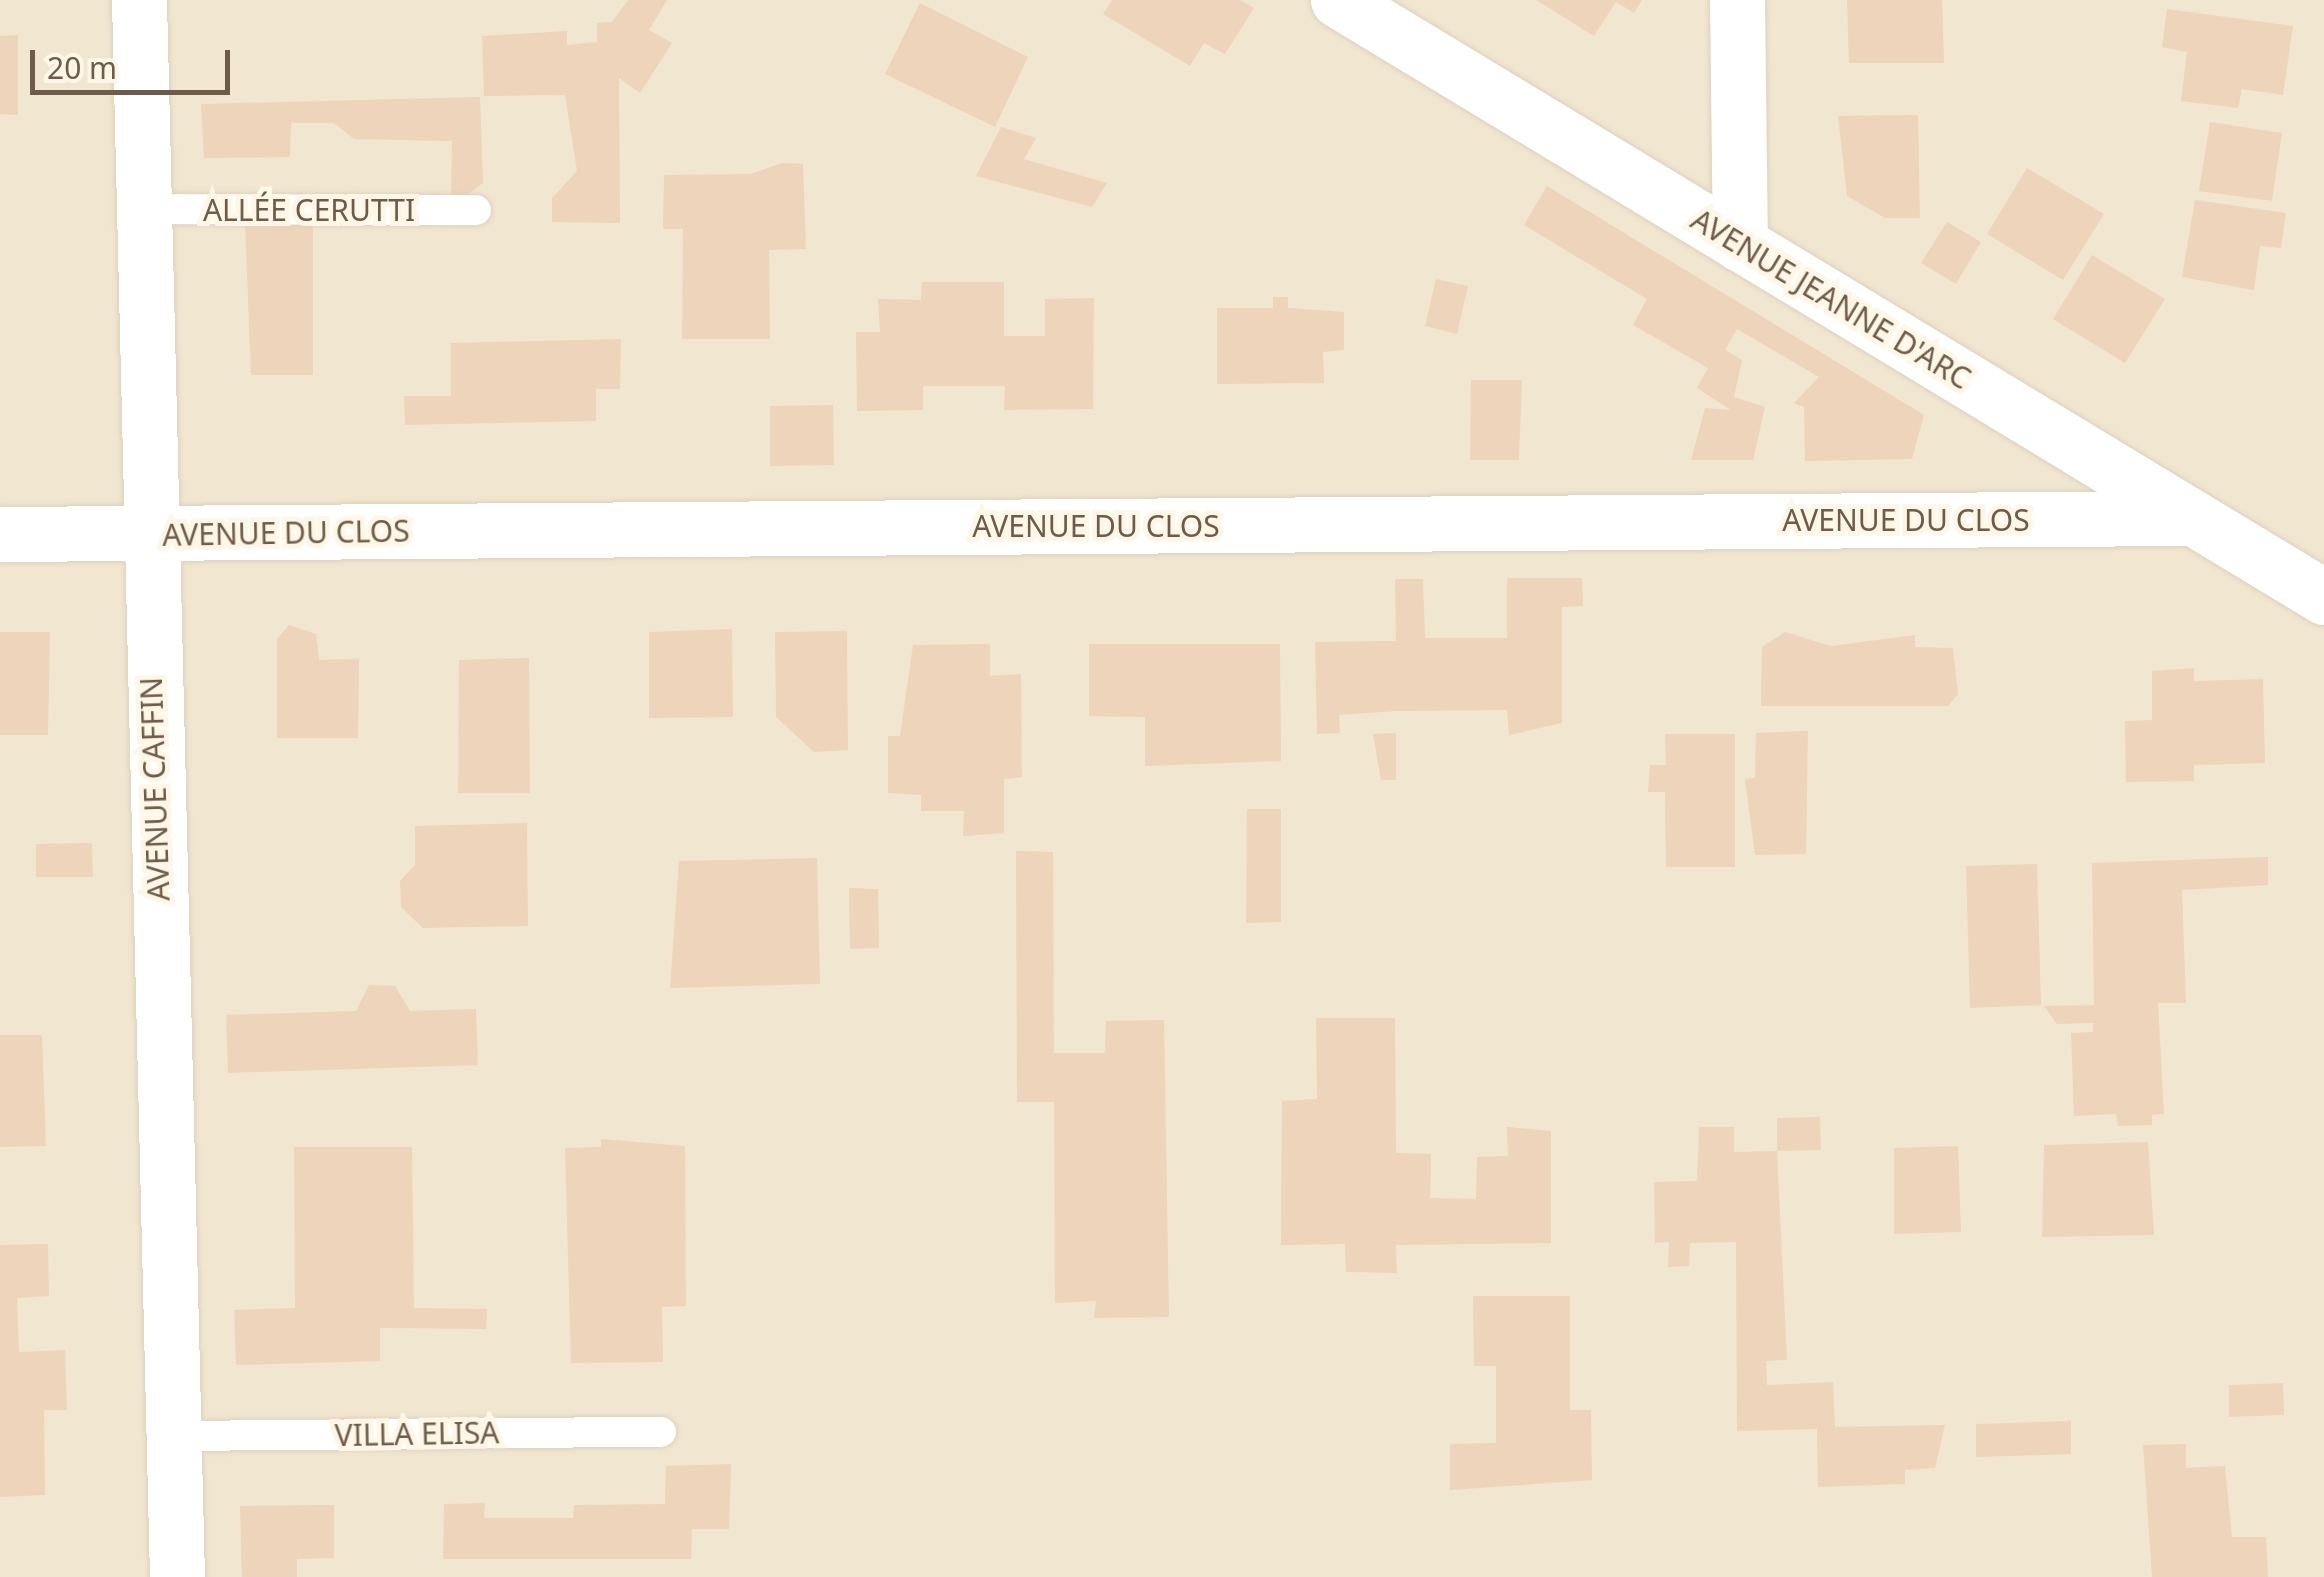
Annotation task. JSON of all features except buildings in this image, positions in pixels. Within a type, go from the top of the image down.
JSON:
[{"type":"street","name":"AVENUE CAFFIN","points":[[139,0],[148,534],[177,1577]]},
{"type":"street","name":"AVENUE JEANNE D'ARC","points":[[1338,0],[2324,597]]},
{"type":"street","points":[[1738,0],[1740,244]]},
{"type":"street","name":"AVENUE DU CLOS","points":[[0,534],[2192,518]]},
{"type":"lane","name":"ALLÉE CERUTTI","points":[[143,209],[476,210]]},
{"type":"lane","name":"VILLA ELISA","points":[[172,1436],[662,1432]]},
{"type":"shaded area","points":[[0,0],[2324,0],[2324,1577],[0,1577]]}]
